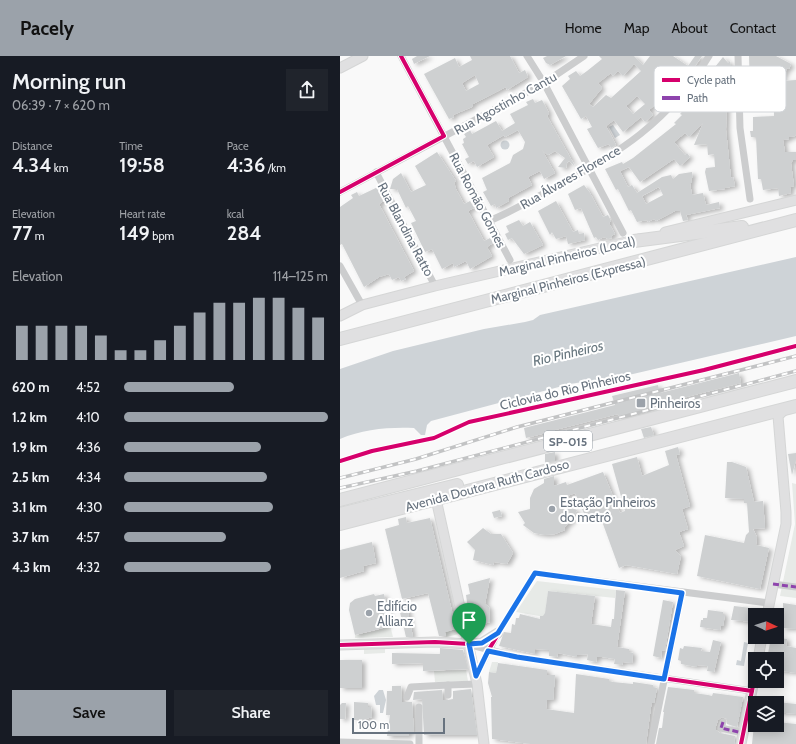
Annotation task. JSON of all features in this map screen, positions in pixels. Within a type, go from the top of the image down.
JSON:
[{"type":"highway","points":[[634,240],[791,221]]},
{"type":"highway","name":"Marginal Pinheiros (Expressa)","points":[[340,338],[791,221]]},
{"type":"highway","name":"SP-015","points":[[340,500],[796,381]]},
{"type":"highway","name":"Avenida Doutora Ruth Cardoso","points":[[340,524],[791,407]]},
{"type":"highway","points":[[340,514],[493,476],[519,472],[529,474]]},
{"type":"main road","points":[[340,68],[361,56]]},
{"type":"main road","name":"Marginal Pinheiros (Local)","points":[[340,315],[360,306],[436,286],[634,240],[796,200]]},
{"type":"main road","points":[[768,608],[786,524],[786,498],[778,416],[791,407]]},
{"type":"main road","points":[[436,499],[477,680],[484,744]]},
{"type":"main road","points":[[340,645],[435,642],[469,644],[482,643],[498,633]]},
{"type":"main road","points":[[741,744],[753,688]]},
{"type":"street","name":"Rua Romão Gomes","points":[[401,56],[510,260]]},
{"type":"street","points":[[527,56],[544,83],[591,168],[623,233]]},
{"type":"street","name":"Rua Agostinho Cantu","points":[[340,192],[544,83],[584,56]]},
{"type":"street","name":"Rua Álvares Florence","points":[[703,66],[709,56]]},
{"type":"street","points":[[738,56],[738,66]]},
{"type":"street","name":"Rua Álvares Florence","points":[[489,221],[591,168],[631,142],[666,112]]},
{"type":"street","points":[[740,112],[740,128],[750,199]]},
{"type":"street","name":"Rua Blandina Ratto","points":[[376,172],[436,286]]},
{"type":"street","points":[[340,266],[360,306]]},
{"type":"street","points":[[408,697],[411,687],[448,685],[477,680],[488,651],[535,573],[769,604]]},
{"type":"street","points":[[773,584],[796,588]]},
{"type":"street","points":[[651,744],[682,593]]},
{"type":"street","points":[[469,644],[488,651],[517,657],[752,691]]},
{"type":"street","points":[[448,685],[448,695]]},
{"type":"street","points":[[419,707],[419,744]]},
{"type":"street","points":[[723,722],[722,728],[743,733]]},
{"type":"street","points":[[345,743],[410,744]]},
{"type":"shaded area","points":[[792,483],[796,484],[796,598],[780,596],[795,524]]},
{"type":"shaded area","points":[[537,581],[616,590],[615,598],[548,591],[545,617],[516,612]]},
{"type":"shaded area","points":[[389,621],[393,637],[355,638],[355,635],[374,631],[387,625]]},
{"type":"shaded area","points":[[459,628],[459,634],[446,637],[445,632]]},
{"type":"shaded area","points":[[364,649],[385,649],[385,653],[364,654]]},
{"type":"shaded area","points":[[492,662],[498,662],[496,673],[489,672]]},
{"type":"shaded area","points":[[466,670],[468,681],[435,682],[434,671]]},
{"type":"water","points":[[613,125],[620,135],[615,138],[609,127]]},
{"type":"water","points":[[503,141],[507,141],[509,145],[507,149],[503,149],[501,147],[501,143]]},
{"type":"water","name":"Rio Pinheiros","points":[[796,257],[796,336],[633,374],[570,384],[431,421],[427,425],[425,435],[421,435],[414,428],[395,428],[376,429],[340,439],[340,369],[393,351],[484,329],[525,322],[533,320],[540,315]]},
{"type":"water","points":[[744,642],[748,643],[744,666],[736,665],[737,660],[741,661]]},
{"type":"water","points":[[379,690],[383,690],[386,700],[383,713],[380,713],[380,705],[376,705],[374,696]]},
{"type":"building","points":[[417,56],[430,56],[414,64],[412,59]]},
{"type":"building","points":[[470,56],[510,56],[519,73],[525,70],[528,77],[507,90],[506,87],[473,104],[472,107],[453,115],[454,117],[449,119],[424,74],[455,58],[459,67],[472,60]],"holes":[[[475,75],[479,84],[466,91],[462,83]]]},
{"type":"building","points":[[547,56],[566,56],[550,65],[546,63],[543,58]]},
{"type":"building","points":[[599,56],[634,56],[643,65],[650,56],[673,56],[688,66],[654,66],[654,106],[649,110],[653,115],[645,122],[641,117],[623,132],[614,120],[606,126],[616,145],[611,148],[609,144],[598,148],[587,129],[592,127],[586,116],[581,119],[562,86],[570,79],[568,76],[576,71],[580,76],[602,59]],"holes":[[[634,64],[641,71],[611,98],[606,95],[593,107],[589,104],[602,88],[598,83],[611,73],[613,76],[618,71],[623,76]],[[637,96],[645,104],[633,114],[626,106]]]},
{"type":"building","points":[[695,56],[702,56],[695,66],[688,66]]},
{"type":"building","points":[[749,56],[776,56],[791,64],[789,69],[787,68],[786,71],[786,66],[749,66]]},
{"type":"building","points":[[723,57],[728,63],[730,61],[731,66],[716,66]]},
{"type":"building","points":[[796,80],[796,134],[795,136],[789,137],[789,139],[783,140],[785,152],[796,152],[796,160],[793,160],[791,163],[794,186],[790,187],[791,193],[779,196],[778,188],[763,190],[761,179],[758,179],[756,137],[751,137],[750,131],[753,131],[753,117],[774,116],[774,112],[786,112],[786,81]]},
{"type":"building","points":[[533,99],[535,103],[542,100],[549,113],[547,116],[575,166],[569,161],[566,168],[558,167],[565,158],[555,151],[548,155],[542,150],[555,173],[544,179],[540,171],[528,177],[532,185],[508,198],[509,201],[496,208],[495,204],[491,206],[483,192],[487,190],[482,178],[510,163],[513,155],[523,149],[525,142],[518,130],[505,137],[504,135],[487,145],[494,157],[477,167],[474,161],[468,164],[465,159],[469,157],[462,144],[464,143],[463,139],[466,137],[464,134],[470,130],[472,134],[496,121],[502,131],[515,123],[510,114],[528,105],[526,102]]},
{"type":"building","points":[[682,112],[726,112],[726,130],[731,178],[733,177],[735,186],[709,191],[705,172],[706,168],[715,167],[714,154],[708,155],[707,144],[694,145],[703,123],[689,137],[685,133],[674,142],[685,155],[687,153],[690,157],[680,166],[674,159],[640,182],[629,167],[620,171],[628,187],[632,185],[637,193],[662,177],[671,175],[673,179],[679,174],[692,172],[693,178],[691,178],[692,183],[690,183],[692,195],[703,193],[706,205],[719,202],[720,208],[686,215],[688,220],[683,221],[680,211],[675,211],[656,221],[654,219],[648,222],[647,220],[637,222],[631,210],[629,211],[618,189],[616,190],[605,169],[622,162],[623,164],[633,158],[676,124],[674,123],[682,115],[680,114]],"holes":[[[659,187],[663,195],[646,204],[642,196]]]},
{"type":"building","points":[[437,152],[456,181],[454,182],[456,189],[464,204],[470,201],[474,208],[468,211],[484,241],[490,238],[493,243],[487,247],[492,256],[470,269],[466,261],[454,267],[453,263],[442,269],[432,249],[425,252],[411,223],[416,221],[408,206],[406,208],[397,189],[390,189],[393,179],[401,173],[411,192],[426,185],[415,166]]},
{"type":"building","points":[[584,185],[603,217],[608,215],[611,221],[609,223],[615,234],[611,236],[612,238],[608,239],[604,237],[598,240],[596,237],[594,238],[581,208],[575,210],[568,194]]},
{"type":"building","points":[[378,187],[385,200],[379,204],[414,271],[404,277],[406,279],[401,281],[399,277],[392,280],[389,274],[379,277],[364,287],[342,244],[340,245],[340,207],[353,198],[351,195],[357,192],[359,196]]},
{"type":"building","points":[[556,201],[573,232],[578,230],[579,234],[584,233],[585,240],[568,244],[566,236],[556,239],[552,232],[550,235],[538,211]]},
{"type":"building","points":[[519,220],[523,226],[530,222],[543,245],[524,254],[512,238],[508,240],[505,234],[509,232],[506,226]]},
{"type":"building","points":[[739,373],[741,383],[663,403],[664,406],[646,410],[647,412],[619,418],[618,414],[555,430],[555,436],[546,438],[546,433],[526,438],[524,428],[615,405],[612,396],[658,385],[660,393]]},
{"type":"building","points":[[651,427],[654,435],[644,438],[641,429]]},
{"type":"building","points":[[678,447],[680,454],[676,455],[690,506],[682,509],[688,529],[679,532],[684,546],[675,550],[681,556],[677,574],[626,565],[619,568],[599,513],[586,518],[575,493],[565,497],[565,506],[577,510],[573,519],[564,528],[565,530],[555,534],[545,535],[534,533],[523,525],[525,523],[518,512],[530,509],[530,498],[534,489],[544,483],[544,479],[554,476],[554,486],[566,482],[567,485],[603,472],[620,513],[625,511],[612,464],[637,457],[642,476],[669,465],[665,451]]},
{"type":"building","points":[[555,452],[555,461],[545,463],[545,454]]},
{"type":"building","points":[[796,453],[796,460],[792,475],[788,454]]},
{"type":"building","points":[[727,462],[732,462],[746,467],[754,502],[763,501],[765,528],[753,529],[757,537],[756,545],[769,548],[760,589],[697,576],[705,535],[744,543],[746,535],[749,532],[747,503],[744,503],[744,499],[725,498]]},
{"type":"building","points":[[500,510],[502,516],[494,518],[492,512]]},
{"type":"building","points":[[406,517],[407,523],[430,518],[455,624],[457,623],[459,628],[445,632],[446,636],[439,636],[428,593],[402,599],[385,529],[399,525],[398,519]]},
{"type":"building","points":[[483,528],[491,534],[501,534],[513,553],[507,564],[494,562],[493,565],[473,560],[475,550],[467,542]]},
{"type":"building","points":[[372,542],[376,563],[363,566],[364,571],[340,578],[340,550]]},
{"type":"building","points":[[490,578],[485,604],[489,607],[490,622],[476,626],[472,608],[468,609],[466,595],[470,594],[468,584]]},
{"type":"building","points":[[616,590],[625,591],[617,647],[629,649],[629,652],[633,653],[632,663],[623,662],[622,665],[614,664],[615,659],[602,657],[597,657],[596,662],[587,660],[588,654],[577,655],[577,657],[558,653],[557,657],[549,656],[549,650],[535,649],[535,654],[499,646],[504,632],[511,633],[512,624],[515,625],[516,618],[519,618],[520,614],[540,619],[540,616],[543,616],[545,613],[548,591],[595,596],[591,624],[611,627],[612,619],[614,619]]},
{"type":"building","name":"Edifício Allianz","points":[[374,594],[375,596],[384,594],[389,616],[388,625],[383,628],[355,635],[349,610],[350,603],[355,599]]},
{"type":"building","points":[[663,600],[673,602],[665,651],[662,650],[661,658],[653,656]]},
{"type":"building","points":[[406,603],[413,637],[406,637],[398,604]]},
{"type":"building","points":[[783,603],[796,605],[796,629],[784,628]]},
{"type":"building","points":[[734,606],[751,608],[748,608],[748,621],[731,620]]},
{"type":"building","points":[[708,610],[723,612],[723,615],[725,615],[723,626],[721,626],[720,630],[700,627],[701,620],[703,620],[703,618],[707,618]]},
{"type":"building","points":[[784,639],[787,639],[786,646],[796,648],[796,673],[784,671],[784,652],[768,652],[770,644],[784,644]]},
{"type":"building","points":[[713,640],[721,642],[714,672],[707,671],[708,666],[697,665],[697,667],[681,664],[681,661],[678,660],[680,648],[683,649],[684,646],[702,648],[701,651],[710,652]]},
{"type":"building","points":[[440,648],[463,650],[468,669],[423,671],[423,663],[392,664],[392,653],[440,654]]},
{"type":"building","points":[[340,660],[362,660],[362,688],[340,688]]},
{"type":"building","points":[[498,663],[547,670],[547,675],[555,675],[553,700],[547,700],[546,709],[574,713],[576,674],[609,679],[609,681],[613,682],[633,684],[633,682],[653,685],[653,687],[657,688],[654,703],[652,703],[651,707],[646,744],[531,744],[492,739],[492,697],[488,683],[489,672],[496,673]]},
{"type":"building","points":[[392,686],[401,686],[402,702],[412,702],[414,733],[409,732],[409,736],[387,736],[390,715],[386,715],[387,691],[392,691]]},
{"type":"building","points":[[668,687],[694,690],[694,693],[712,696],[713,693],[743,697],[737,727],[727,724],[727,719],[722,717],[718,720],[716,726],[716,730],[720,733],[735,736],[734,744],[656,744],[659,728],[662,728],[663,712]]},
{"type":"building","points":[[471,689],[477,735],[424,735],[422,699],[413,700],[414,692],[442,690],[443,700],[448,700],[453,699],[453,691]]},
{"type":"building","points":[[354,702],[368,703],[368,707],[371,707],[372,717],[363,720],[354,720]]},
{"type":"building","points":[[342,703],[346,703],[345,719],[340,719],[340,705]]},
{"type":"building","points":[[784,703],[796,704],[796,714],[784,713]]},
{"type":"building","points":[[784,723],[796,724],[796,744],[752,744],[753,732],[784,732]]},
{"type":"railway","points":[[340,478],[416,459],[517,427],[796,356]]},
{"type":"railway","points":[[340,488],[417,471],[796,371]]},
{"type":"marked path","points":[[773,584],[796,587]]},
{"type":"marked path","points":[[723,722],[721,728],[743,733]]},
{"type":"cycle path","points":[[340,192],[444,136],[401,56]]},
{"type":"cycle path","name":"Ciclovia do Rio Pinheiros","points":[[340,461],[372,451],[434,438],[469,422],[704,370],[796,346]]},
{"type":"cycle path","points":[[535,573],[488,651],[517,657],[752,691]]},
{"type":"cycle path","points":[[340,645],[435,642],[469,644]]},
{"type":"cycle path","points":[[741,744],[753,688]]},
{"type":"place","name":"Pinheiros","points":[[641,403]]},
{"type":"place","name":"Estação Pinheiros do metrô","points":[[552,509]]},
{"type":"place","name":"Edifício Allianz","points":[[369,613]]},
{"type":"route","points":[[535,573],[560,578],[682,593],[664,679],[504,655],[488,651],[476,676],[469,644],[482,643],[490,640],[498,633],[535,573]]}]
